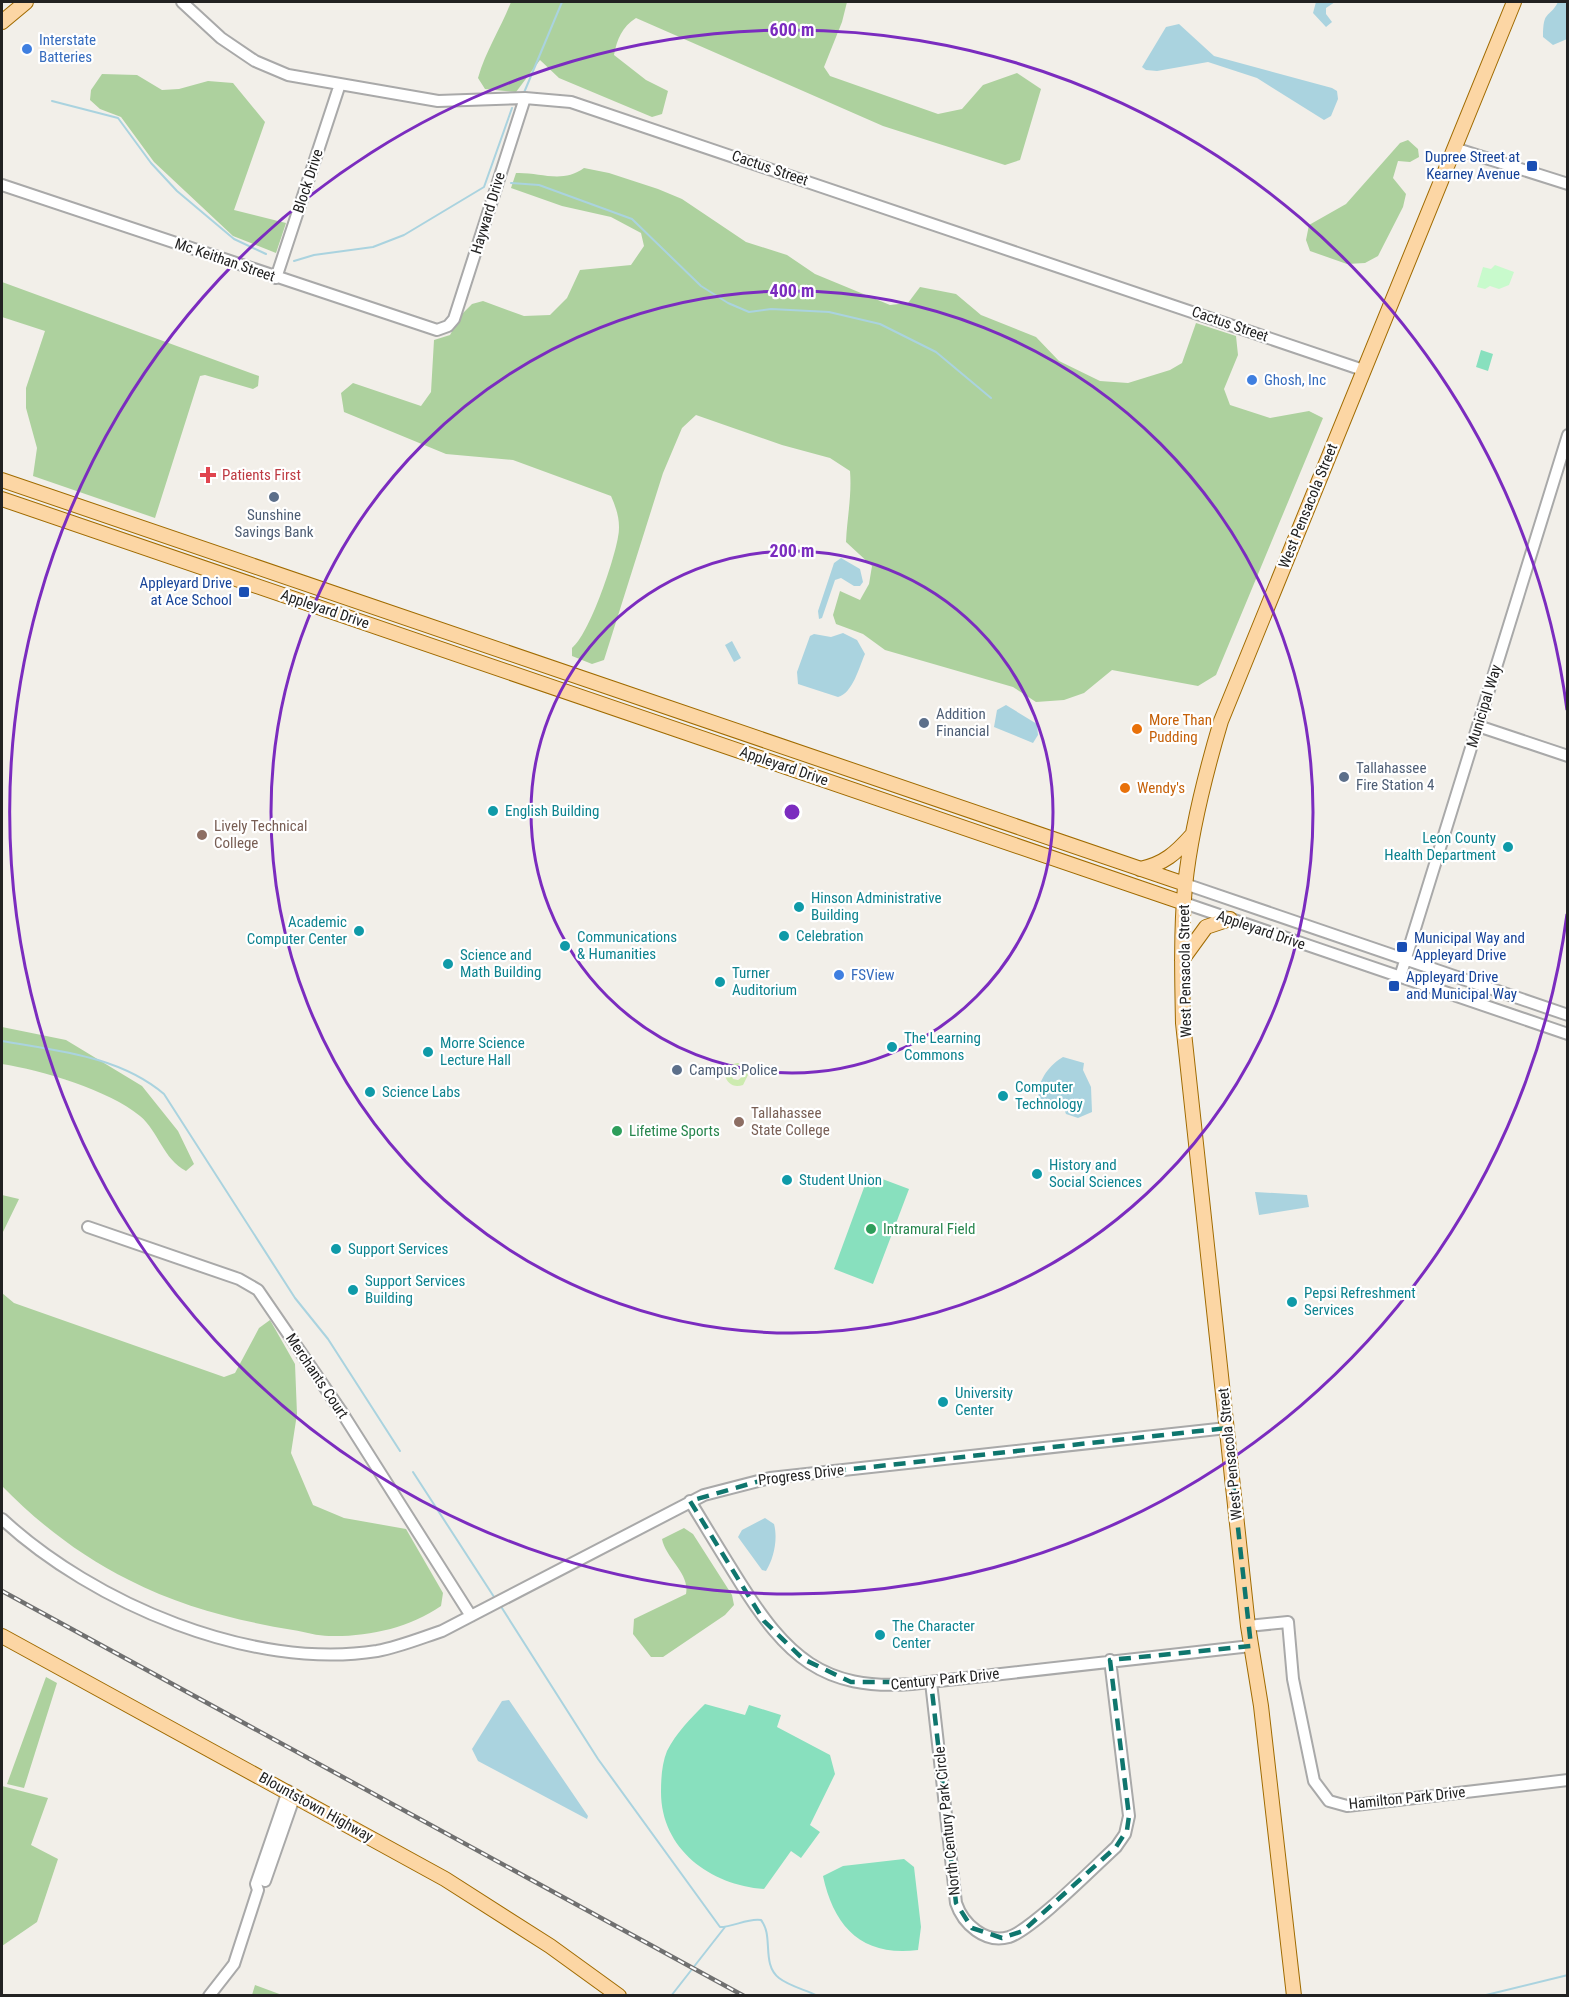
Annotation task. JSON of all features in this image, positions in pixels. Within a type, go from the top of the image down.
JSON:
[{"type":"main road","points":[[2,22],[26,2]]},
{"type":"main road","name":"West Pensacola Street","points":[[1294,1995],[1261,1706],[1248,1626],[1183,1023],[1182,960],[1185,884],[1205,775],[1221,721],[1514,2]]},
{"type":"main road","name":"Appleyard Drive","points":[[2,480],[1185,884]]},
{"type":"main road","name":"Appleyard Drive","points":[[2,499],[1184,903]]},
{"type":"main road","points":[[1140,869],[1161,864],[1192,836]]},
{"type":"main road","points":[[1182,960],[1206,927],[1230,919]]},
{"type":"main road","name":"Blountstown Highway","points":[[2,1636],[291,1793],[484,1903],[619,1995]]},
{"type":"street","name":"Cactus Street","points":[[182,2],[221,38],[269,69],[288,75],[438,101],[555,99],[599,110],[1363,370]]},
{"type":"street","name":"Block Drive","points":[[276,278],[340,84]]},
{"type":"street","name":"Hayward Drive","points":[[448,326],[460,303],[525,98]]},
{"type":"street","points":[[1454,148],[1568,184]]},
{"type":"street","name":"Mc Keithan Street","points":[[2,185],[421,326],[437,330],[448,326]]},
{"type":"street","name":"Municipal Way","points":[[1400,977],[1568,435]]},
{"type":"street","points":[[242,580],[247,564]]},
{"type":"street","points":[[460,655],[465,639]]},
{"type":"street","points":[[655,722],[660,705]]},
{"type":"street","points":[[1478,726],[1568,756]]},
{"type":"street","points":[[834,783],[840,766]]},
{"type":"street","points":[[958,807],[960,827]]},
{"type":"street","name":"Appleyard Drive","points":[[1185,884],[1568,1015]]},
{"type":"street","name":"Appleyard Drive","points":[[1184,903],[1568,1034]]},
{"type":"street","name":"Merchants Court","points":[[88,1227],[239,1279],[258,1290],[475,1614]]},
{"type":"street","name":"Progress Drive","points":[[2,1519],[29,1543],[94,1587],[177,1624],[244,1643],[304,1654],[378,1651],[442,1631],[717,1490],[770,1478],[1227,1428]]},
{"type":"street","name":"Century Park Drive","points":[[690,1502],[764,1621],[776,1636],[803,1659],[851,1682],[885,1685],[931,1682],[1110,1660],[1251,1646]]},
{"type":"street","name":"Hamilton Park Drive","points":[[1248,1626],[1288,1622],[1293,1679],[1314,1781],[1318,1790],[1329,1801],[1347,1806],[1568,1780]]},
{"type":"street","name":"North Century Park Circle","points":[[931,1682],[956,1903],[960,1915],[972,1928],[997,1937],[1009,1937],[1023,1930],[1121,1840],[1127,1830],[1129,1816],[1110,1660]]},
{"type":"street","points":[[210,1995],[234,1964],[258,1890],[263,1886],[291,1793]]},
{"type":"highlighted area","points":[[1227,1428],[1251,1646],[1110,1660],[1129,1816],[1127,1830],[1116,1847],[1023,1931],[1002,1938],[972,1928],[956,1903],[931,1682],[851,1682],[803,1659],[764,1621],[690,1501],[770,1478]]},
{"type":"green space","points":[[511,2],[847,2],[842,22],[824,67],[830,76],[938,114],[962,109],[983,85],[1017,73],[1041,89],[1020,160],[1005,165],[883,126],[636,18],[621,34],[614,55],[646,80],[668,91],[662,114],[652,117],[559,78],[540,60],[516,92],[485,89],[478,78]]},
{"type":"green space","points":[[102,74],[137,75],[162,90],[179,89],[208,81],[233,83],[265,122],[234,210],[286,223],[276,253],[233,236],[154,162],[121,117],[100,109],[90,100],[91,90]]},
{"type":"green space","points":[[1408,140],[1418,149],[1419,157],[1410,162],[1398,161],[1393,178],[1406,194],[1403,207],[1378,256],[1365,263],[1347,264],[1310,251],[1306,240],[1309,225],[1346,204],[1400,143]]},
{"type":"green space","points":[[584,168],[609,173],[682,199],[746,242],[787,255],[815,274],[890,305],[908,303],[920,287],[956,294],[981,315],[1036,337],[1059,361],[1100,381],[1128,383],[1170,370],[1182,363],[1196,323],[1236,336],[1238,355],[1224,389],[1230,405],[1270,418],[1309,411],[1323,418],[1216,675],[1198,686],[1112,670],[1084,693],[1064,700],[1036,702],[1013,687],[885,650],[863,634],[836,624],[833,615],[840,591],[860,600],[869,584],[872,566],[846,542],[850,471],[830,458],[782,445],[696,415],[682,428],[663,473],[604,660],[592,664],[572,656],[572,648],[586,629],[600,597],[616,548],[619,521],[611,496],[513,460],[446,454],[344,412],[341,393],[353,383],[421,406],[431,392],[434,340],[450,335],[461,315],[472,304],[483,301],[524,316],[550,315],[567,298],[580,270],[631,265],[644,246],[641,233],[611,217],[562,206],[511,188],[516,173],[559,176],[576,173]]},
{"type":"green space","points":[[1495,265],[1514,272],[1509,285],[1499,289],[1490,286],[1485,289],[1477,287],[1483,267],[1491,269]]},
{"type":"green space","points":[[2,282],[259,376],[258,386],[253,389],[205,375],[200,376],[155,518],[33,476],[37,448],[26,408],[26,388],[45,331],[2,317]]},
{"type":"green space","points":[[1481,350],[1493,354],[1488,371],[1476,367]]},
{"type":"green space","points":[[2,1027],[66,1040],[142,1086],[178,1131],[194,1164],[186,1171],[178,1166],[166,1153],[146,1122],[111,1098],[55,1076],[2,1064]]},
{"type":"green space","points":[[739,1063],[737,1069],[731,1073],[733,1079],[738,1080],[742,1077],[741,1064],[748,1075],[743,1085],[734,1086],[729,1083],[725,1075],[730,1065]]},
{"type":"green space","name":"Intramural Field","points":[[869,1174],[909,1189],[873,1284],[834,1269]]},
{"type":"green space","points":[[2,1195],[19,1199],[2,1234]]},
{"type":"green space","points":[[2,1293],[14,1303],[224,1377],[235,1373],[259,1328],[270,1320],[295,1364],[297,1414],[291,1453],[313,1505],[344,1518],[406,1529],[443,1593],[441,1606],[429,1614],[388,1630],[358,1635],[320,1635],[251,1622],[168,1598],[112,1571],[78,1550],[30,1513],[2,1486]]},
{"type":"green space","points":[[684,1528],[693,1534],[732,1595],[734,1605],[725,1615],[663,1657],[651,1657],[633,1634],[634,1619],[686,1594],[684,1579],[662,1539]]},
{"type":"green space","points":[[46,1677],[57,1683],[24,1788],[7,1784]]},
{"type":"green space","points":[[705,1704],[745,1715],[749,1705],[781,1715],[777,1727],[830,1755],[835,1774],[810,1825],[820,1832],[801,1858],[791,1851],[764,1889],[725,1880],[708,1872],[692,1860],[679,1847],[663,1812],[661,1781],[667,1751],[679,1732]]},
{"type":"green space","points":[[2,1786],[48,1798],[31,1845],[58,1859],[37,1922],[2,1946]]},
{"type":"green space","points":[[904,1859],[914,1867],[921,1927],[918,1950],[881,1949],[866,1943],[843,1924],[828,1894],[823,1876],[843,1866]]},
{"type":"green space","points":[[255,1985],[282,1995],[252,1995]]},
{"type":"water","points":[[1316,2],[1335,2],[1326,8],[1326,14],[1332,22],[1326,27],[1313,13]]},
{"type":"water","points":[[1558,2],[1567,2],[1567,39],[1553,45],[1543,37],[1543,28],[1545,18]]},
{"type":"water","points":[[1179,24],[1214,56],[1337,91],[1338,99],[1331,116],[1324,120],[1257,78],[1208,62],[1157,71],[1146,70],[1142,67],[1166,27]]},
{"type":"water","points":[[841,558],[860,569],[863,582],[860,586],[854,586],[841,578],[835,580],[822,618],[819,619],[818,611],[834,563]]},
{"type":"water","points":[[843,633],[857,640],[865,654],[848,690],[838,697],[798,684],[797,672],[810,636],[814,634],[831,637]]},
{"type":"water","points":[[732,641],[741,658],[734,662],[725,645]]},
{"type":"water","points":[[1006,705],[1037,724],[1038,735],[1033,743],[994,727],[997,710]]},
{"type":"water","points":[[1063,1057],[1084,1063],[1083,1070],[1091,1087],[1092,1112],[1078,1118],[1066,1114],[1063,1106],[1048,1106],[1039,1100],[1040,1087],[1045,1075]]},
{"type":"water","points":[[1255,1192],[1307,1195],[1309,1207],[1259,1215]]},
{"type":"water","points":[[765,1518],[774,1524],[776,1536],[773,1554],[766,1571],[762,1570],[738,1537],[742,1530]]},
{"type":"water","points":[[509,1700],[588,1816],[587,1819],[478,1761],[472,1749],[502,1701]]},
{"type":"waterway","points":[[523,95],[562,2]]},
{"type":"waterway","points":[[52,101],[118,118],[151,163],[177,191],[234,239],[266,254]]},
{"type":"waterway","points":[[294,261],[314,255],[373,247],[404,235],[484,187],[512,108]]},
{"type":"waterway","points":[[511,183],[539,185],[632,219],[701,286],[728,303],[749,312],[771,309],[829,312],[880,324],[936,352],[991,398]]},
{"type":"waterway","points":[[2,1041],[66,1052],[108,1063],[128,1071],[164,1094],[295,1298],[328,1339],[400,1451]]},
{"type":"waterway","points":[[413,1472],[496,1600]]},
{"type":"waterway","points":[[500,1605],[598,1759],[720,1927],[761,1920],[767,1934],[770,1965],[774,1972],[788,1983],[818,1996]]},
{"type":"waterway","points":[[671,1996],[725,1927]]},
{"type":"waterway","points":[[1482,1996],[1568,1975]]},
{"type":"railway","points":[[2,1591],[744,1996]]},
{"type":"place","name":"Interstate Batteries","points":[[27,49]]},
{"type":"place","name":"Dupree Street at Kearney Avenue","points":[[1532,166]]},
{"type":"place","name":"Ghosh, Inc","points":[[1252,380]]},
{"type":"place","name":"Patients First","points":[[208,475]]},
{"type":"place","name":"Sunshine Savings Bank","points":[[274,497]]},
{"type":"place","name":"Appleyard Drive at Ace School","points":[[244,592]]},
{"type":"place","name":"Addition Financial","points":[[924,723]]},
{"type":"place","name":"More Than Pudding","points":[[1137,729]]},
{"type":"place","name":"Tallahassee Fire Station 4","points":[[1344,777]]},
{"type":"place","name":"Wendy's","points":[[1125,788]]},
{"type":"place","name":"English Building","points":[[493,811]]},
{"type":"place","name":"Lively Technical College","points":[[202,835]]},
{"type":"place","name":"Leon County Health Department","points":[[1508,847]]},
{"type":"place","name":"Hinson Administrative Building","points":[[799,907]]},
{"type":"place","name":"Academic Computer Center","points":[[359,931]]},
{"type":"place","name":"Celebration","points":[[784,936]]},
{"type":"place","name":"Communications & Humanities","points":[[565,946]]},
{"type":"place","name":"Municipal Way and Appleyard Drive","points":[[1402,947]]},
{"type":"place","name":"Science and Math Building","points":[[448,964]]},
{"type":"place","name":"FSView","points":[[839,975]]},
{"type":"place","name":"Turner Auditorium","points":[[720,982]]},
{"type":"place","name":"Appleyard Drive and Municipal Way","points":[[1394,986]]},
{"type":"place","name":"The Learning Commons","points":[[892,1047]]},
{"type":"place","name":"Morre Science Lecture Hall","points":[[428,1052]]},
{"type":"place","name":"Campus Police","points":[[677,1070]]},
{"type":"place","name":"Science Labs","points":[[370,1092]]},
{"type":"place","name":"Computer Technology","points":[[1003,1096]]},
{"type":"place","name":"Tallahassee State College","points":[[739,1122]]},
{"type":"place","name":"Lifetime Sports","points":[[617,1131]]},
{"type":"place","name":"History and Social Sciences","points":[[1037,1174]]},
{"type":"place","name":"Student Union","points":[[787,1180]]},
{"type":"place","name":"Intramural Field","points":[[871,1229]]},
{"type":"place","name":"Support Services","points":[[336,1249]]},
{"type":"place","name":"Support Services Building","points":[[353,1290]]},
{"type":"place","name":"Pepsi Refreshment Services","points":[[1292,1302]]},
{"type":"place","name":"University Center","points":[[943,1402]]},
{"type":"place","name":"The Character Center","points":[[880,1635]]}]
